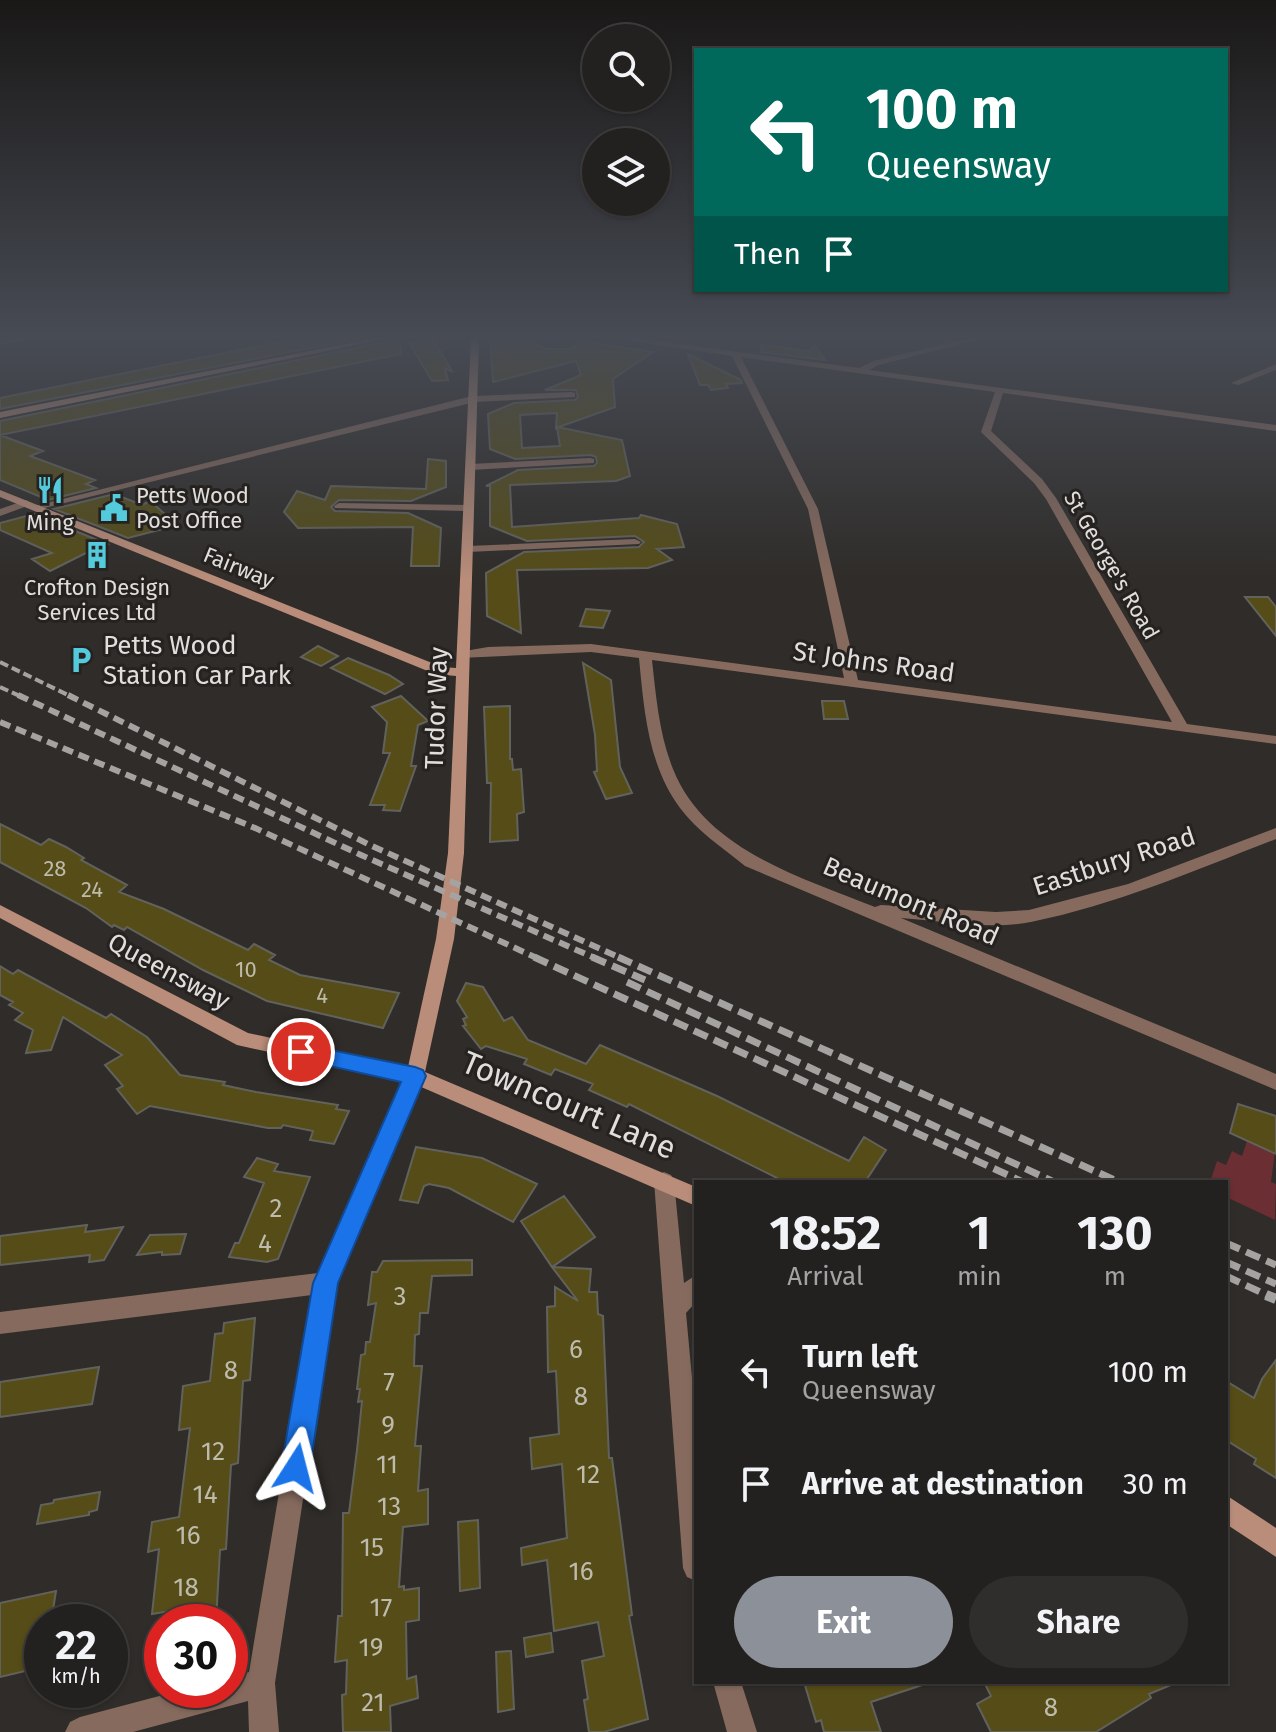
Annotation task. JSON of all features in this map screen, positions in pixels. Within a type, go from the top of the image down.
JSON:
[{"type":"street","points":[[0,513],[393,419]]},
{"type":"street","name":"Tudor Way","points":[[415,1076],[445,939],[453,885],[471,419]]},
{"type":"street","points":[[768,419],[813,509],[852,684]]},
{"type":"street","name":"St George's Road","points":[[990,419],[986,432],[1038,481],[1051,498],[1183,729]]},
{"type":"street","points":[[1209,419],[1276,428]]},
{"type":"street","points":[[470,467],[590,461]]},
{"type":"street","name":"Fairway","points":[[0,493],[440,671],[463,673]]},
{"type":"street","points":[[339,506],[468,508]]},
{"type":"street","points":[[468,549],[635,542]]},
{"type":"street","name":"St Johns Road","points":[[464,655],[564,647],[645,655],[1276,740]]},
{"type":"street","name":"Beaumont Road","points":[[645,655],[656,738],[667,772],[685,803],[714,833],[751,862],[1276,1082]]},
{"type":"street","name":"Eastbury Road","points":[[868,910],[996,918],[1029,916],[1133,888],[1276,833]]},
{"type":"street","name":"Queensway","points":[[0,911],[244,1040],[415,1076]]},
{"type":"street","points":[[264,1732],[261,1683],[325,1283],[415,1076]]},
{"type":"street","name":"Towncourt Lane","points":[[415,1076],[694,1196]]},
{"type":"street","points":[[664,1181],[694,1546]]},
{"type":"street","points":[[0,1323],[325,1283]]},
{"type":"street","points":[[673,1311],[694,1288]]},
{"type":"street","points":[[1228,1509],[1276,1544]]},
{"type":"street","points":[[80,1732],[261,1683]]},
{"type":"street","points":[[728,1684],[742,1732]]},
{"type":"shaded area","points":[[1247,1141],[1276,1144],[1271,1182],[1276,1184],[1275,1220],[1228,1198],[1228,1180],[1211,1180],[1217,1161],[1226,1165],[1232,1151],[1242,1156]]},
{"type":"building","points":[[11,419],[80,419],[0,435],[0,421]]},
{"type":"building","points":[[488,419],[520,419],[522,448],[560,446],[557,419],[581,419],[558,427],[622,440],[630,476],[616,481],[510,485],[512,527],[639,518],[641,515],[677,524],[684,547],[657,549],[672,560],[648,568],[517,570],[521,633],[487,616],[486,573],[524,552],[639,547],[644,542],[635,536],[527,541],[490,526],[490,486],[486,486],[518,470],[594,466],[597,463],[596,457],[591,455],[515,459],[490,449]]},
{"type":"building","points":[[0,435],[43,451],[30,456],[95,480],[86,484],[96,488],[48,500],[0,480]]},
{"type":"building","points":[[428,459],[446,461],[446,487],[411,501],[339,500],[331,507],[335,511],[408,513],[441,528],[439,566],[411,566],[413,527],[298,528],[284,512],[297,491],[325,500],[331,486],[426,489]]},
{"type":"building","points":[[114,494],[142,505],[150,501],[166,515],[155,520],[163,529],[128,538],[54,509]]},
{"type":"building","points":[[34,514],[107,544],[89,548],[90,551],[50,571],[32,559],[52,553],[0,530],[0,523]]},
{"type":"building","points":[[1245,597],[1268,597],[1276,607],[1276,636]]},
{"type":"building","points":[[586,609],[610,611],[603,628],[580,626]]},
{"type":"building","points":[[318,646],[338,656],[321,666],[301,657]]},
{"type":"building","points":[[348,658],[403,684],[385,694],[331,668]]},
{"type":"building","points":[[583,663],[611,680],[620,767],[632,793],[606,799],[594,772],[597,771],[595,735]]},
{"type":"building","points":[[401,696],[428,721],[418,725],[411,766],[416,766],[400,811],[383,810],[385,805],[370,805],[390,753],[383,753],[387,722],[372,707]]},
{"type":"building","points":[[822,701],[844,701],[848,719],[824,719]]},
{"type":"building","points":[[510,706],[510,759],[513,770],[521,769],[524,812],[517,814],[518,840],[490,842],[491,783],[487,783],[484,707]]},
{"type":"building","points":[[0,824],[41,845],[49,839],[66,847],[84,858],[81,860],[127,885],[119,892],[164,909],[248,950],[254,944],[275,955],[269,960],[300,975],[399,993],[383,1028],[267,1001],[203,970],[127,927],[124,930],[114,925],[112,927],[86,908],[0,862]]},
{"type":"building","points":[[0,966],[13,974],[18,970],[106,1018],[111,1014],[147,1037],[180,1075],[225,1082],[223,1085],[256,1092],[338,1105],[336,1109],[349,1111],[334,1144],[310,1140],[313,1131],[283,1125],[281,1128],[268,1128],[150,1106],[137,1114],[117,1089],[123,1086],[105,1065],[122,1055],[63,1017],[51,1050],[26,1053],[33,1030],[15,1020],[23,1013],[9,1005],[13,1002],[0,995]]},
{"type":"building","points":[[466,983],[483,987],[504,1021],[512,1017],[528,1040],[586,1064],[600,1045],[717,1096],[849,1161],[864,1137],[886,1150],[866,1180],[781,1180],[629,1104],[627,1107],[589,1090],[593,1084],[555,1069],[551,1075],[524,1064],[527,1059],[486,1046],[481,1049],[463,1026],[466,1025],[463,1019],[467,1017],[457,1001]]},
{"type":"building","points":[[1238,1104],[1276,1116],[1276,1154],[1230,1133]]},
{"type":"building","points":[[416,1147],[482,1158],[537,1184],[513,1222],[449,1188],[429,1184],[424,1186],[418,1203],[400,1200]]},
{"type":"building","points":[[257,1158],[278,1164],[274,1171],[310,1177],[278,1259],[267,1262],[229,1257],[235,1243],[239,1243],[264,1183],[244,1177]]},
{"type":"building","points":[[564,1196],[595,1237],[552,1267],[521,1221]]},
{"type":"building","points":[[87,1225],[85,1232],[123,1227],[104,1260],[89,1262],[90,1255],[0,1265],[0,1236]]},
{"type":"building","points":[[186,1234],[180,1254],[162,1255],[162,1252],[137,1255],[150,1235]]},
{"type":"building","points":[[472,1260],[472,1275],[432,1276],[428,1313],[420,1313],[419,1334],[415,1335],[414,1366],[422,1366],[415,1446],[421,1446],[418,1491],[428,1489],[428,1524],[403,1527],[399,1587],[404,1586],[404,1590],[419,1588],[419,1620],[406,1622],[407,1679],[416,1676],[418,1698],[390,1706],[391,1732],[343,1732],[342,1695],[346,1694],[347,1660],[335,1662],[338,1616],[342,1616],[343,1513],[349,1513],[357,1450],[362,1401],[358,1402],[360,1389],[357,1389],[361,1355],[365,1354],[366,1342],[370,1342],[376,1303],[368,1305],[372,1272],[377,1272],[383,1261]]},
{"type":"building","points":[[552,1267],[591,1269],[589,1292],[597,1292],[598,1314],[603,1316],[609,1458],[612,1458],[632,1615],[629,1616],[648,1719],[604,1732],[589,1732],[584,1700],[588,1699],[582,1661],[604,1656],[598,1622],[554,1631],[547,1560],[522,1565],[521,1548],[567,1538],[562,1464],[532,1469],[530,1438],[559,1434],[556,1371],[548,1372],[547,1307],[555,1306],[555,1287],[578,1301]]},
{"type":"building","points":[[255,1318],[250,1380],[243,1381],[238,1463],[231,1465],[226,1549],[220,1550],[217,1604],[153,1604],[159,1549],[148,1552],[152,1522],[179,1517],[190,1428],[179,1430],[183,1386],[210,1381],[215,1334],[223,1333],[224,1323]]},
{"type":"building","points":[[1276,1360],[1276,1478],[1254,1464],[1256,1459],[1228,1441],[1228,1382],[1254,1398],[1262,1379]]},
{"type":"building","points":[[99,1367],[92,1404],[0,1417],[0,1382]]},
{"type":"building","points":[[100,1492],[97,1510],[89,1512],[89,1515],[37,1524],[41,1505]]},
{"type":"building","points":[[478,1520],[480,1588],[460,1591],[458,1522]]},
{"type":"building","points":[[56,1591],[54,1604],[24,1604],[24,1671],[0,1677],[0,1603]]},
{"type":"building","points":[[551,1633],[553,1652],[526,1657],[524,1638]]},
{"type":"building","points":[[511,1651],[514,1709],[498,1712],[496,1652]]},
{"type":"building","points":[[805,1684],[922,1684],[871,1702],[881,1732],[824,1732],[821,1720],[816,1722]]},
{"type":"building","points":[[985,1684],[1173,1684],[1149,1694],[1151,1698],[1096,1732],[991,1732],[977,1704],[991,1696]]},
{"type":"railway","points":[[0,662],[72,697]]},
{"type":"railway","points":[[0,687],[22,697]]},
{"type":"railway","points":[[18,695],[361,855],[597,959]]},
{"type":"railway","points":[[68,695],[370,845],[623,959]]},
{"type":"railway","points":[[0,722],[255,828],[539,959]]},
{"type":"railway","points":[[534,957],[1019,1180]]},
{"type":"railway","points":[[592,957],[645,980]]},
{"type":"railway","points":[[618,957],[1115,1180]]},
{"type":"railway","points":[[627,982],[1050,1180]]},
{"type":"railway","points":[[1228,1244],[1276,1265]]},
{"type":"railway","points":[[1228,1263],[1276,1284]]},
{"type":"railway","points":[[1228,1277],[1271,1297]]},
{"type":"railway","points":[[1266,1295],[1271,1297]]},
{"type":"railway","points":[[1271,1297],[1276,1299]]},
{"type":"place","name":"Ming","points":[[50,490]]},
{"type":"place","name":"Petts Wood Post Office","points":[[114,508]]},
{"type":"place","name":"Crofton Design Services Ltd","points":[[97,555]]},
{"type":"place","name":"Petts Wood Station Car Park","points":[[81,660]]},
{"type":"route","points":[[296,1468],[325,1283],[415,1076],[301,1052]]}]
